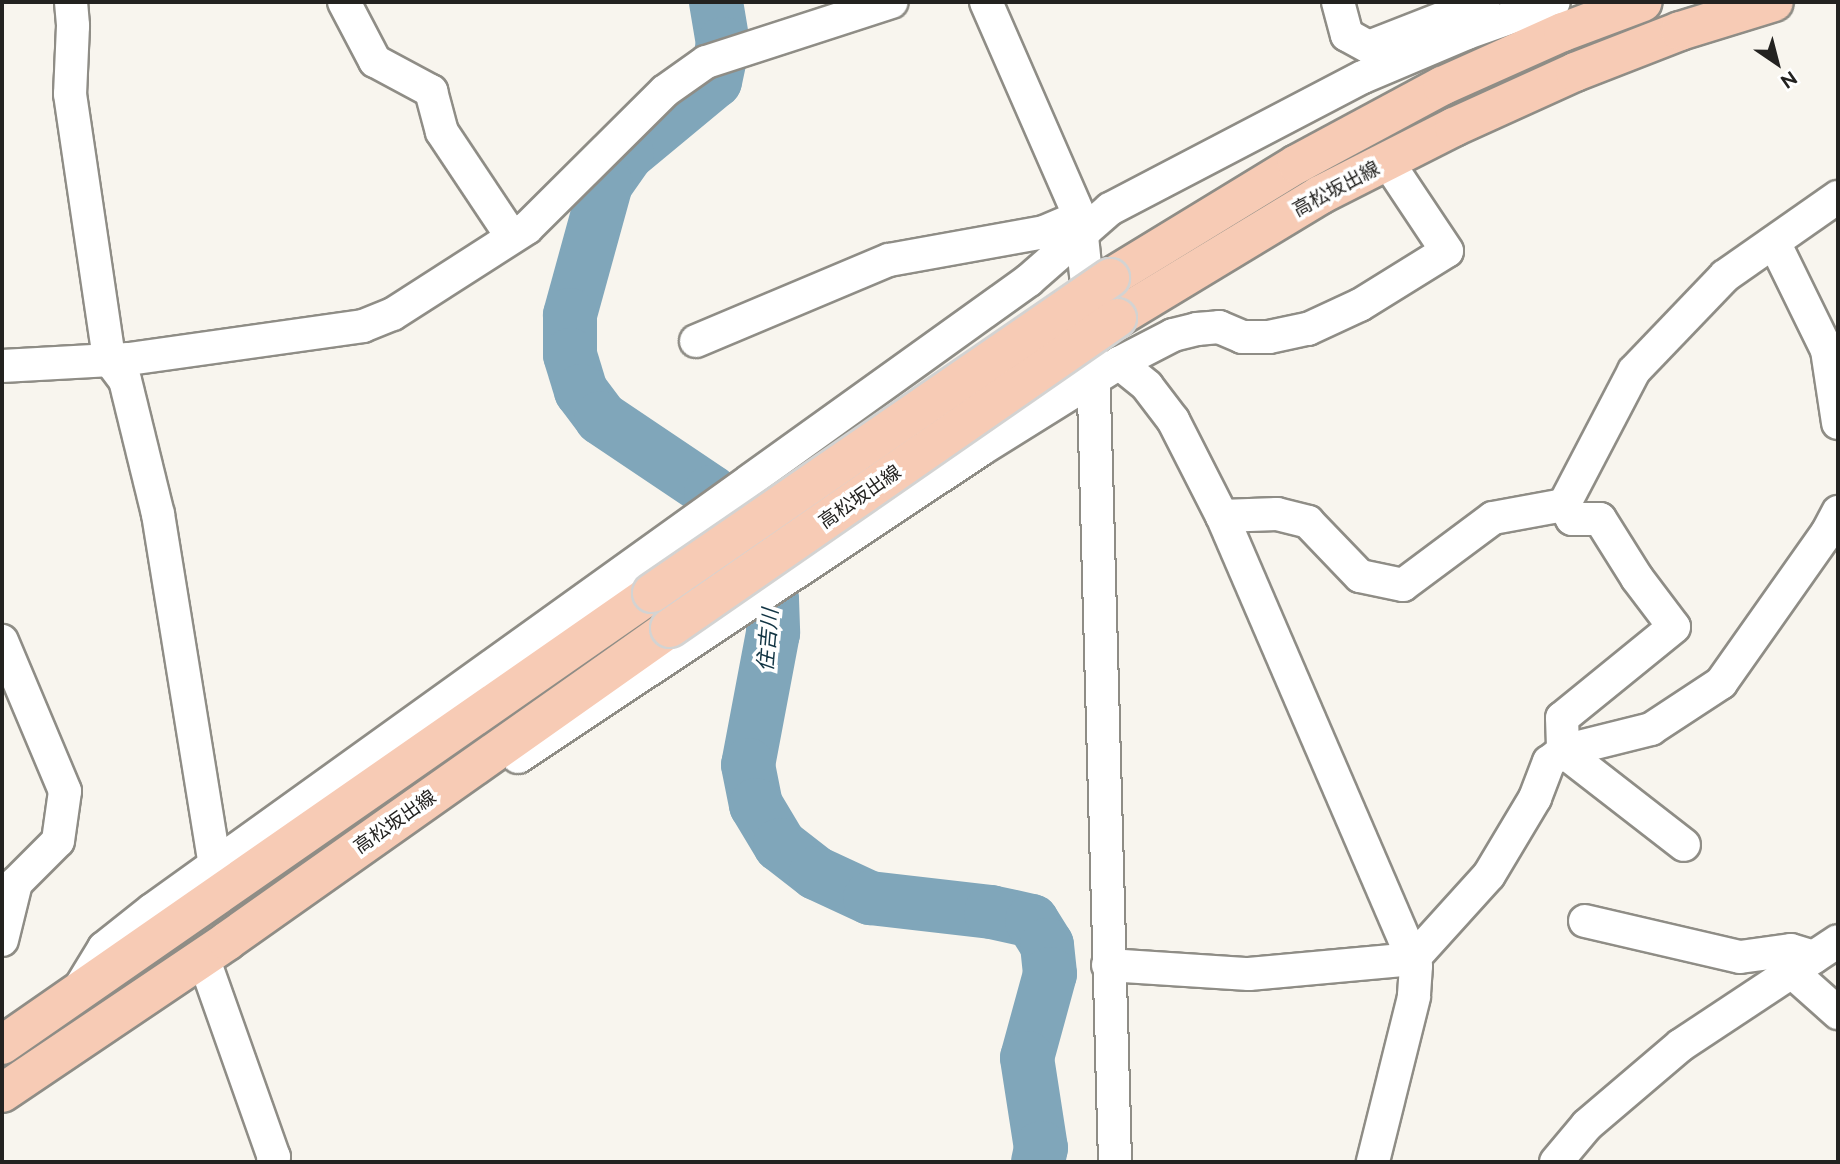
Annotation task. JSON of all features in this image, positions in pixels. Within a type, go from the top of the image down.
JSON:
[{"type":"main road","name":"高松坂出線","points":[[2,1045],[1110,278],[1297,164],[1442,86],[1540,12],[1643,2]]},
{"type":"main road","name":"高松坂出線","points":[[2,1093],[215,949],[670,628],[1117,318],[1320,195],[1387,161],[1575,72],[1680,31],[1774,2]]},
{"type":"street","points":[[71,2],[73,26],[70,94],[109,359],[125,380],[158,514],[215,866]]},
{"type":"street","points":[[344,2],[375,61],[431,90],[442,132],[512,237]]},
{"type":"street","points":[[2,366],[129,359],[363,326],[393,314],[527,228],[665,91],[706,62],[892,2]]},
{"type":"street","points":[[986,2],[1081,225],[1106,370],[1108,965],[1115,1162]]},
{"type":"street","points":[[1338,2],[1347,35],[1370,47],[1484,2]]},
{"type":"street","points":[[77,993],[104,948],[1017,288],[1081,225],[1363,77],[1467,33],[1540,12]]},
{"type":"street","points":[[273,1162],[274,1157],[215,949],[264,926],[1106,370],[1174,335],[1196,328],[1219,327],[1242,337],[1269,337],[1308,329],[1360,305],[1447,251],[1387,161]]},
{"type":"street","points":[[1564,505],[1634,372],[1725,276],[1838,197]]},
{"type":"street","points":[[696,341],[888,260],[1081,225]]},
{"type":"street","points":[[1774,242],[1828,350],[1838,423]]},
{"type":"street","points":[[1106,370],[1147,386],[1173,420],[1222,516],[1413,958],[1414,998],[1373,1162]]},
{"type":"street","points":[[1222,516],[1277,514],[1308,522],[1360,576],[1404,585],[1493,518],[1564,505]]},
{"type":"street","points":[[1563,751],[1562,718],[1674,627],[1637,578],[1600,519],[1572,519],[1564,505]]},
{"type":"street","points":[[1108,965],[1249,974],[1413,958],[1489,875],[1535,798],[1549,762],[1563,751],[1651,729],[1721,683],[1827,533],[1838,512]]},
{"type":"street","points":[[2,640],[65,791],[58,841],[16,883],[2,940]]},
{"type":"street","points":[[1563,751],[1684,845]]},
{"type":"street","points":[[1585,921],[1740,957],[1791,950],[1815,957]]},
{"type":"street","points":[[1815,957],[1838,1013]]},
{"type":"street","points":[[1556,1162],[1587,1125],[1681,1045],[1815,957]]},
{"type":"waterway","name":"住吉川","points":[[716,2],[723,44],[715,81],[627,154],[606,184],[570,315],[570,355],[581,391],[601,418],[711,492],[772,599],[773,633],[748,765],[756,805],[780,845],[816,873],[870,898],[991,912],[1032,921],[1047,945],[1050,974],[1027,1058],[1041,1148],[1038,1162]]}]
